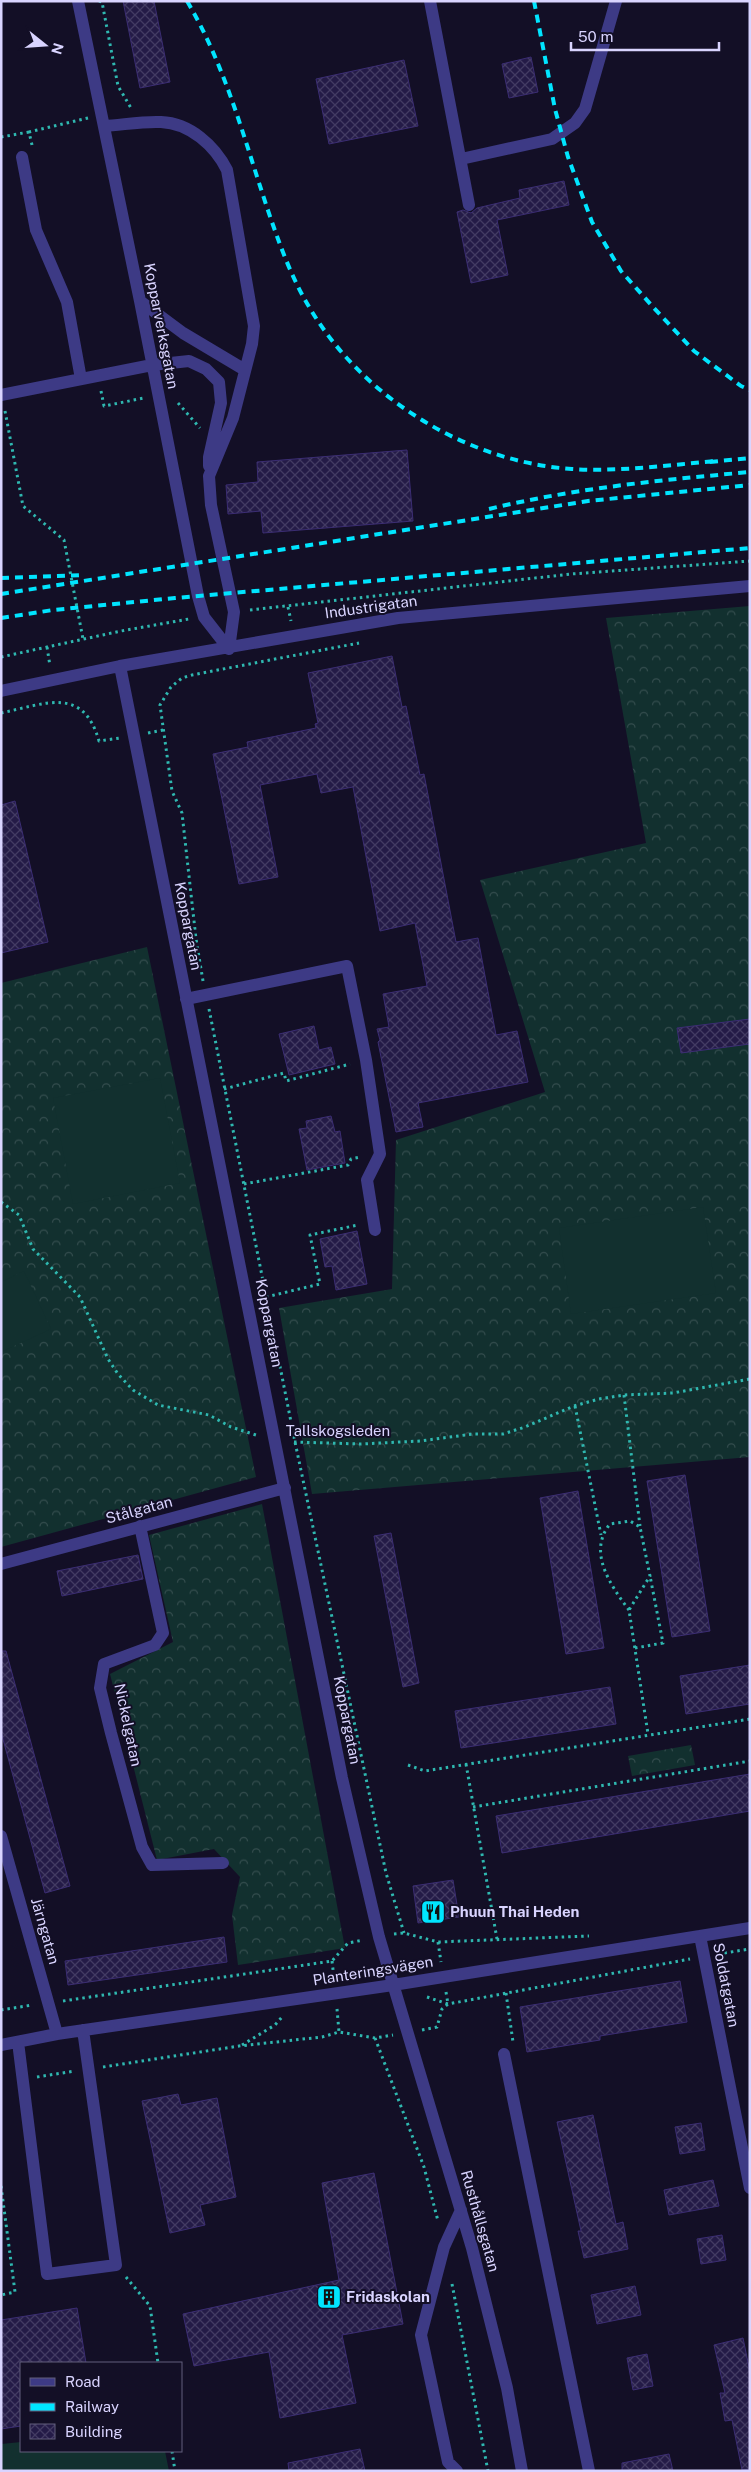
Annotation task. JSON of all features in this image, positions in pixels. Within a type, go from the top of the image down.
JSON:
[{"type":"street","name":"Kopparverksgatan","points":[[78,1],[204,617],[229,649]]},
{"type":"street","points":[[430,1],[469,205]]},
{"type":"street","points":[[461,159],[552,139],[575,123],[585,109],[616,1]]},
{"type":"street","points":[[103,121],[163,122],[202,137],[220,156],[227,170],[254,326],[233,418],[209,476]]},
{"type":"street","points":[[22,158],[36,230],[67,302],[81,379]]},
{"type":"street","points":[[140,301],[183,333],[245,370]]},
{"type":"street","points":[[2,395],[152,365],[189,361],[206,369],[219,382],[221,403],[209,457],[209,476],[211,505],[234,612],[229,649]]},
{"type":"street","name":"Industrigatan","points":[[1,691],[120,666],[229,649],[398,618],[750,586]]},
{"type":"street","name":"Koppargatan","points":[[120,666],[132,736],[276,1442],[344,1787],[369,1900],[393,1984]]},
{"type":"street","points":[[186,999],[347,966],[366,1060],[380,1154],[367,1180],[374,1226]]},
{"type":"street","name":"Stålgatan","points":[[1,1564],[285,1488]]},
{"type":"street","name":"Nickelgatan","points":[[140,1526],[163,1633],[155,1645],[104,1664],[100,1688],[108,1724],[142,1847],[152,1865],[223,1863]]},
{"type":"street","name":"Järngatan","points":[[1,1836],[57,2034]]},
{"type":"street","name":"Planteringsvägen","points":[[1,2045],[57,2034],[750,1928]]},
{"type":"street","name":"Soldatgatan","points":[[700,1936],[750,2188]]},
{"type":"street","name":"Rusthållsgatan","points":[[393,1984],[461,2210],[507,2388],[522,2471]]},
{"type":"street","points":[[18,2042],[47,2274],[116,2264],[83,2030]]},
{"type":"street","points":[[504,2054],[589,2471]]},
{"type":"street","points":[[457,2471],[448,2462],[421,2336],[444,2247],[461,2210]]},
{"type":"path","points":[[1,137],[103,121],[132,110],[118,86],[102,2],[99,1]]},
{"type":"path","points":[[29,132],[33,149]]},
{"type":"path","points":[[99,376],[104,406],[158,396],[172,397],[201,429],[215,433]]},
{"type":"path","points":[[2,395],[23,506],[64,540],[83,639]]},
{"type":"path","points":[[234,612],[571,574],[750,561]]},
{"type":"path","points":[[1,657],[83,639],[204,617]]},
{"type":"path","points":[[365,642],[182,678],[171,687],[160,705],[172,791],[182,813],[196,939],[224,1089],[386,1873],[404,1933]]},
{"type":"path","points":[[1,713],[64,701],[78,706],[88,714],[95,726],[99,741],[163,730]]},
{"type":"path","points":[[224,1089],[284,1073],[286,1081],[366,1060]]},
{"type":"path","points":[[244,1184],[348,1165],[351,1159],[380,1154]]},
{"type":"path","name":"Tallskogsleden","points":[[1,1202],[19,1215],[33,1249],[80,1297],[108,1359],[118,1374],[133,1390],[158,1405],[208,1415],[230,1426],[276,1442],[361,1444],[420,1442],[472,1434],[503,1434],[525,1427],[574,1406],[624,1395],[673,1393],[750,1379]]},
{"type":"path","points":[[266,1297],[320,1284],[310,1235],[374,1226]]},
{"type":"path","points":[[624,1395],[640,1527],[662,1643],[635,1648]]},
{"type":"path","points":[[574,1406],[601,1535],[600,1555],[611,1586],[629,1610],[648,1734]]},
{"type":"path","points":[[601,1535],[610,1524],[630,1521],[640,1527]]},
{"type":"path","points":[[629,1610],[650,1576]]},
{"type":"path","points":[[408,1765],[425,1771],[750,1719]]},
{"type":"path","points":[[474,1807],[750,1761]]},
{"type":"path","points":[[466,1764],[497,1940]]},
{"type":"path","points":[[23,2079],[239,2046],[322,2037],[339,2032],[375,2038],[407,2033],[437,2027],[442,2009],[448,2004],[750,1949]]},
{"type":"path","points":[[504,2054],[513,2042],[506,1993]]},
{"type":"path","points":[[239,2046],[275,2024],[302,1998]]},
{"type":"path","points":[[1,2186],[15,2292],[1,2295]]},
{"type":"path","points":[[116,2264],[150,2306],[158,2362]]},
{"type":"path","points":[[172,2452],[175,2471]]},
{"type":"green space","points":[[750,606],[750,1457],[312,1494],[279,1308],[392,1289],[396,1140],[545,1092],[480,880],[646,843],[606,618]]},
{"type":"green space","points":[[147,947],[256,1477],[1,1547],[1,983]]},
{"type":"green space","points":[[160,1078],[180,1183],[73,1204],[53,1098]]},
{"type":"green space","points":[[703,1207],[716,1293],[571,1314],[559,1228]]},
{"type":"green space","points":[[24,1271],[51,1329],[1,1352],[1,1282]]},
{"type":"green space","points":[[262,1504],[345,1948],[238,1965],[232,1915],[240,1877],[214,1849],[157,1860],[110,1674],[173,1642],[149,1535]]},
{"type":"green space","points":[[691,1745],[695,1765],[632,1776],[628,1756]]},
{"type":"green space","points":[[20,2442],[20,2452],[165,2452],[169,2471],[1,2471],[1,2444]]},
{"type":"building","points":[[123,1],[154,1],[170,82],[140,88]]},
{"type":"building","points":[[531,57],[538,92],[509,98],[502,64]]},
{"type":"building","points":[[404,60],[418,126],[329,144],[316,79]]},
{"type":"building","points":[[564,181],[569,205],[497,220],[508,275],[471,283],[457,212],[463,210],[471,213],[477,208],[520,198],[519,190]]},
{"type":"building","points":[[407,450],[413,521],[263,533],[261,511],[228,514],[226,485],[258,482],[257,462]]},
{"type":"building","points":[[392,656],[402,707],[406,706],[420,775],[424,774],[456,942],[478,938],[496,1035],[517,1031],[528,1082],[418,1103],[423,1127],[396,1132],[378,1042],[380,1040],[377,1029],[389,1027],[383,994],[427,986],[415,923],[380,931],[353,787],[321,793],[317,774],[260,785],[278,877],[239,884],[213,754],[248,747],[247,742],[316,728],[315,724],[318,723],[308,673]]},
{"type":"building","points":[[15,801],[48,942],[1,953],[1,805]]},
{"type":"building","points":[[750,1019],[750,1044],[681,1053],[677,1028]]},
{"type":"building","points":[[314,1026],[319,1050],[331,1047],[335,1064],[289,1075],[279,1034]]},
{"type":"building","points":[[331,1116],[335,1132],[340,1131],[345,1163],[307,1170],[299,1129],[307,1128],[306,1121]]},
{"type":"building","points":[[357,1231],[367,1284],[336,1290],[332,1266],[325,1267],[320,1239]]},
{"type":"building","points":[[685,1475],[710,1631],[672,1637],[647,1481]]},
{"type":"building","points":[[578,1491],[604,1648],[566,1654],[540,1498]]},
{"type":"building","points":[[391,1533],[419,1683],[403,1687],[374,1536]]},
{"type":"building","points":[[138,1555],[143,1579],[62,1596],[57,1571]]},
{"type":"building","points":[[1,1651],[6,1651],[70,1886],[45,1893],[1,1732]]},
{"type":"building","points":[[750,1665],[750,1704],[686,1714],[680,1676]]},
{"type":"building","points":[[610,1687],[616,1724],[461,1748],[455,1711]]},
{"type":"building","points":[[750,1774],[750,1811],[502,1853],[496,1816]]},
{"type":"building","points":[[453,1880],[459,1917],[418,1923],[413,1886]]},
{"type":"building","points":[[224,1937],[227,1962],[68,1985],[65,1961]]},
{"type":"building","points":[[680,1981],[687,2022],[600,2036],[600,2040],[527,2052],[520,2007]]},
{"type":"building","points":[[178,2094],[181,2105],[217,2098],[236,2197],[200,2205],[205,2225],[170,2233],[142,2101]]},
{"type":"building","points":[[593,2115],[616,2224],[623,2222],[628,2249],[584,2258],[578,2231],[581,2231],[557,2122]]},
{"type":"building","points":[[701,2123],[705,2150],[680,2154],[675,2127]]},
{"type":"building","name":"Fridaskolan","points":[[374,2173],[403,2324],[342,2335],[356,2403],[280,2418],[269,2352],[194,2366],[183,2314],[339,2280],[322,2183]]},
{"type":"building","points":[[713,2180],[719,2206],[669,2215],[664,2190]]},
{"type":"building","points":[[722,2235],[726,2260],[701,2264],[697,2239]]},
{"type":"building","points":[[635,2286],[641,2315],[597,2324],[591,2295]]},
{"type":"building","points":[[77,2308],[86,2362],[20,2362],[20,2426],[1,2429],[1,2320]]},
{"type":"building","points":[[743,2338],[750,2372],[750,2469],[742,2470],[732,2420],[725,2421],[720,2393],[725,2393],[714,2345]]},
{"type":"building","points":[[647,2354],[653,2386],[633,2390],[627,2358]]},
{"type":"building","points":[[360,2449],[365,2471],[289,2471],[288,2463]]},
{"type":"building","points":[[669,2454],[673,2471],[622,2471],[622,2463]]},
{"type":"railway","points":[[187,1],[216,58],[278,239],[299,289],[330,338],[357,368],[387,395],[420,419],[456,438],[493,453],[532,464],[572,469],[608,470],[716,461]]},
{"type":"railway","points":[[534,1],[555,109],[568,157],[592,222],[621,271],[694,351],[741,386],[750,390]]},
{"type":"railway","points":[[710,462],[750,458]]},
{"type":"railway","points":[[489,509],[586,490],[750,472]]},
{"type":"railway","points":[[1,594],[588,501],[750,485]]},
{"type":"railway","points":[[1,618],[53,610],[175,598],[750,548]]},
{"type":"railway","points":[[1,578],[83,575]]},
{"type":"place","name":"Phuun Thai Heden","points":[[433,1912]]},
{"type":"place","name":"Fridaskolan","points":[[329,2297]]}]
